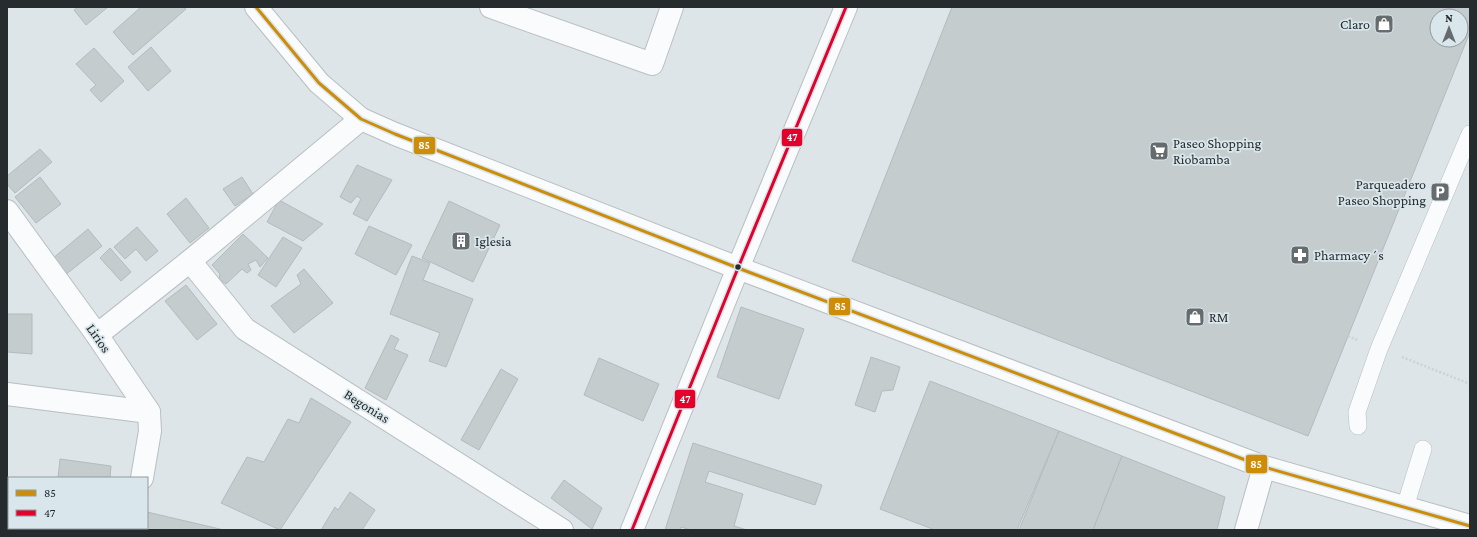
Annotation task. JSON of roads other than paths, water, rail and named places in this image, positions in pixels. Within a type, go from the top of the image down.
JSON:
[{"type":"street","points":[[256,7],[319,83],[361,118],[402,137],[738,268],[1264,466],[1470,526]]},
{"type":"street","points":[[491,7],[652,64],[672,7]]},
{"type":"street","points":[[632,530],[846,7]]},
{"type":"street","points":[[97,335],[190,261],[361,118]]},
{"type":"street","name":"Lirios","points":[[7,211],[97,335],[149,412]]},
{"type":"street","name":"Begonias","points":[[190,261],[245,329],[562,530]]},
{"type":"street","points":[[7,394],[149,412],[150,431],[142,477]]},
{"type":"street","points":[[1246,530],[1264,466]]},
{"type":"lane","points":[[1358,426],[1357,412],[1379,349],[1470,134]]},
{"type":"lane","points":[[1405,507],[1422,449]]},
{"type":"place","name":"Claro","points":[[1384,24]]},
{"type":"place","name":"Paseo Shopping Riobamba","points":[[1159,151]]},
{"type":"place","name":"Parqueadero Paseo Shopping","points":[[1440,192]]},
{"type":"place","name":"Iglesia","points":[[461,241]]},
{"type":"place","name":"Pharmacy´s","points":[[1300,255]]},
{"type":"place","name":"RM","points":[[1195,317]]}]
